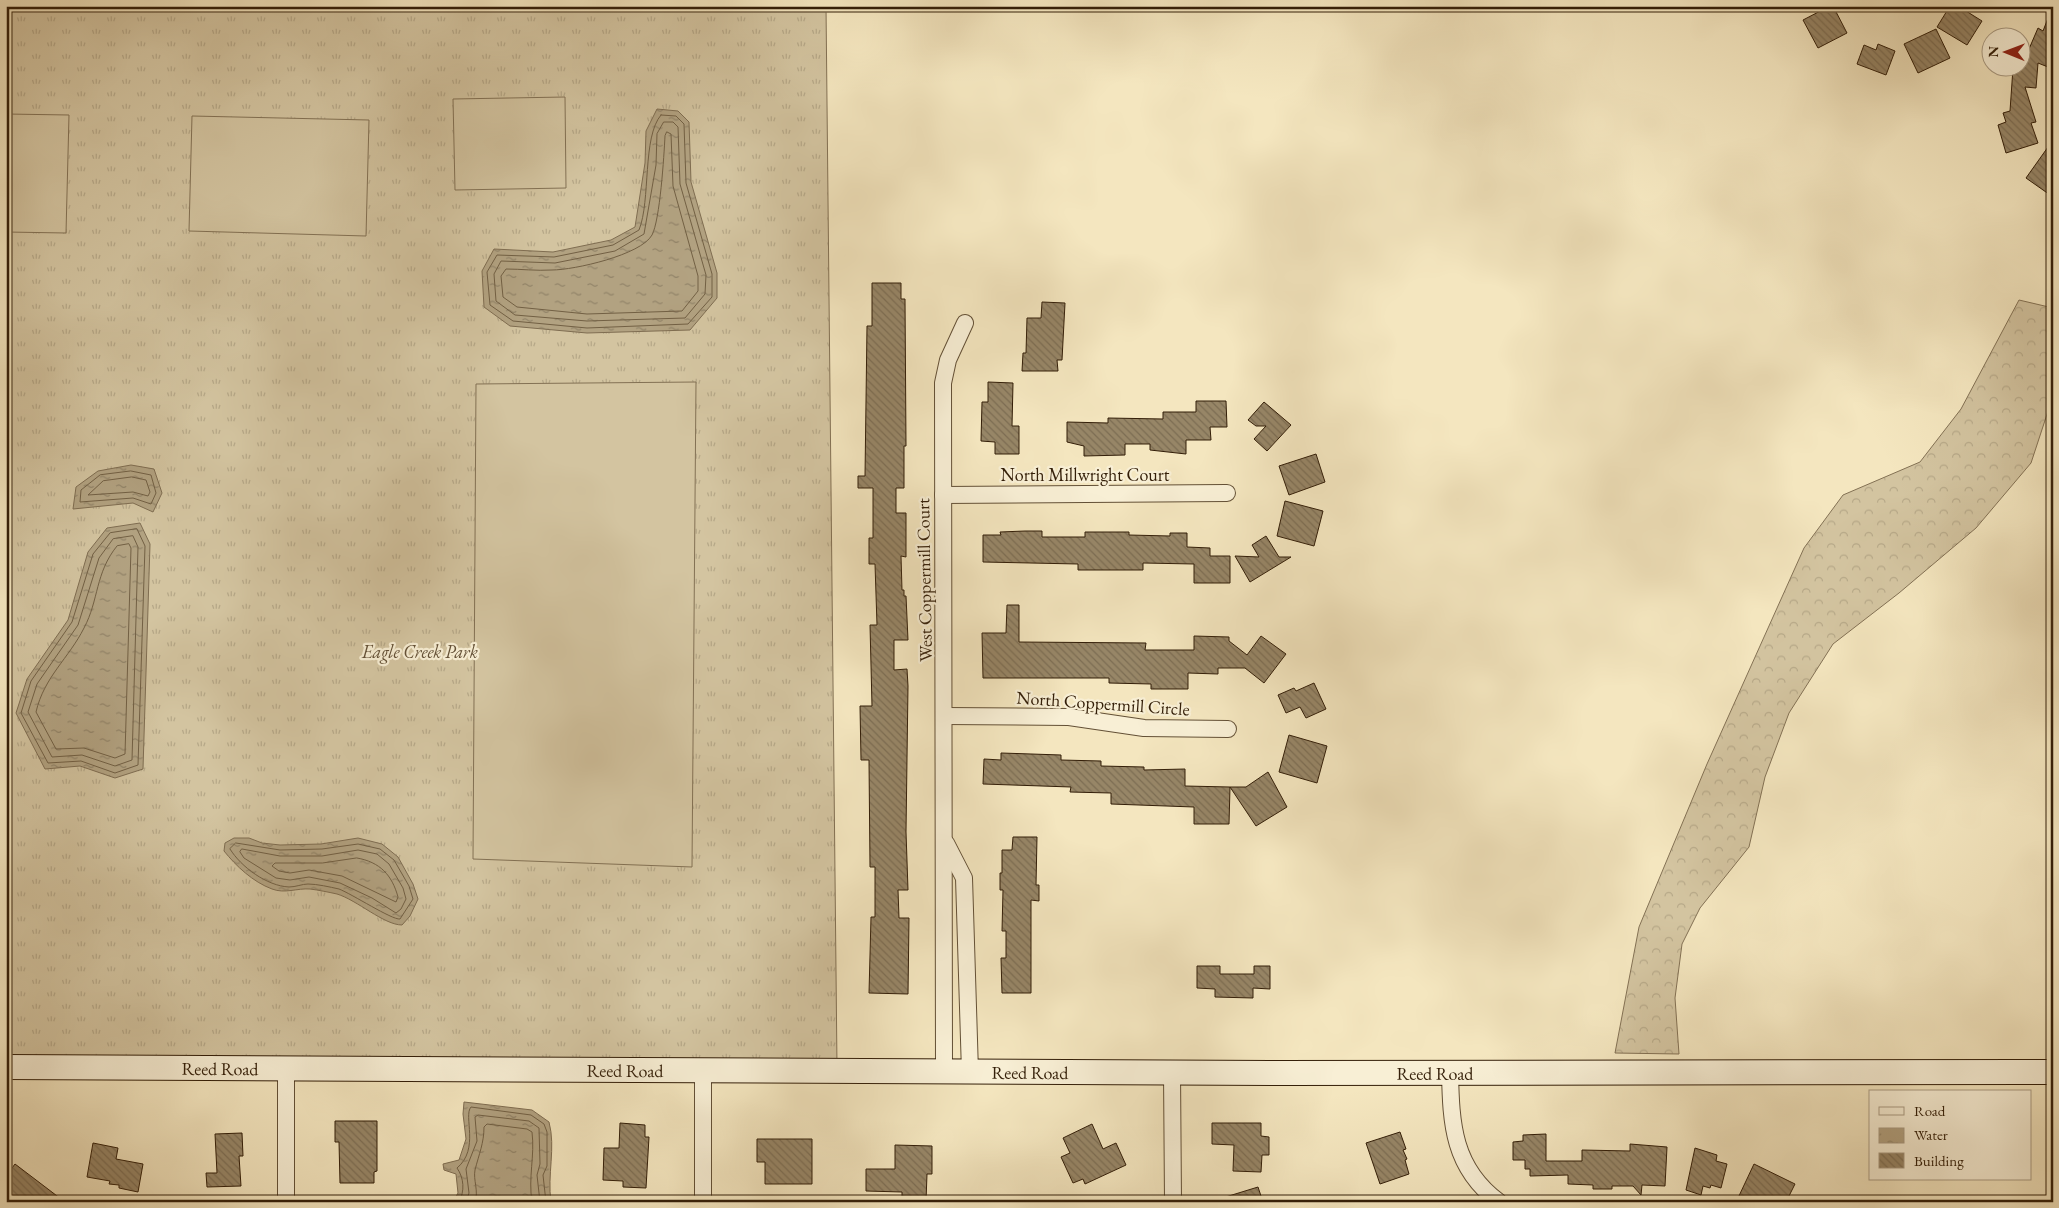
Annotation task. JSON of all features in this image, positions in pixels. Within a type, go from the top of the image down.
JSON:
[{"type":"main road","name":"Reed Road","points":[[6,1067],[970,1072],[2053,1072]]},
{"type":"street","name":"West Coppermill Court","points":[[944,1071],[945,716],[943,383],[948,360],[965,323]]},
{"type":"street","name":"North Millwright Court","points":[[943,495],[1227,493]]},
{"type":"street","name":"North Coppermill Circle","points":[[945,716],[1075,717],[1144,728],[1228,729]]},
{"type":"street","name":"West Coppermill Court","points":[[945,841],[964,878],[970,1072]]},
{"type":"street","points":[[286,1068],[286,1202]]},
{"type":"street","points":[[703,1070],[704,1202]]},
{"type":"street","points":[[1172,1072],[1173,1202]]},
{"type":"street","points":[[1450,1072],[1451,1109],[1455,1140],[1472,1175],[1499,1202]]},
{"type":"green space","name":"Eagle Creek Park","points":[[6,6],[826,6],[837,1067],[6,1063]]},
{"type":"green space","points":[[120,6],[382,6],[382,9],[120,10]]},
{"type":"green space","points":[[436,6],[701,6],[701,7],[436,8]]},
{"type":"green space","points":[[565,97],[566,188],[455,190],[453,99]]},
{"type":"green space","points":[[6,114],[69,115],[66,233],[6,232]]},
{"type":"green space","points":[[192,116],[369,120],[366,236],[189,231]]},
{"type":"green space","points":[[2019,300],[2053,308],[2053,396],[2031,463],[1976,528],[1899,593],[1833,644],[1789,713],[1765,777],[1749,847],[1700,908],[1682,944],[1675,998],[1679,1054],[1615,1053],[1639,927],[1707,764],[1804,548],[1843,495],[1920,462],[1961,409]]},
{"type":"green space","points":[[696,382],[692,867],[473,859],[476,384]]},
{"type":"water","points":[[657,109],[678,111],[689,122],[691,182],[717,273],[717,298],[690,330],[587,333],[510,326],[484,307],[482,271],[494,249],[553,252],[611,240],[635,227],[645,163],[646,131]]},
{"type":"water","points":[[131,465],[154,469],[162,493],[153,512],[133,503],[73,509],[76,487],[98,471]]},
{"type":"water","points":[[140,523],[150,544],[143,769],[115,778],[80,766],[45,769],[16,713],[27,679],[68,620],[88,552],[107,528]]},
{"type":"water","points":[[234,838],[249,838],[262,843],[280,845],[321,844],[358,838],[382,844],[398,857],[413,884],[418,899],[410,916],[402,925],[387,921],[337,894],[310,889],[282,891],[272,889],[245,873],[224,851],[225,843]]},
{"type":"water","points":[[464,1102],[532,1110],[549,1122],[552,1142],[551,1202],[453,1202],[458,1193],[456,1174],[444,1170],[443,1164],[459,1160],[466,1139],[463,1114]]},
{"type":"building","points":[[1833,6],[1847,33],[1818,48],[1803,20]]},
{"type":"building","points":[[1950,6],[1958,6],[1982,21],[1967,45],[1937,27]]},
{"type":"building","points":[[2052,8],[2053,69],[2038,63],[2036,88],[2025,87],[2036,122],[2031,123],[2038,143],[2006,153],[1998,125],[2006,122],[2003,113],[2010,111],[2012,78],[2032,78],[2032,42],[2038,28],[2043,31]]},
{"type":"building","points":[[1936,29],[1950,58],[1918,73],[1904,44]]},
{"type":"building","points":[[1878,44],[1895,51],[1886,75],[1857,64],[1864,45],[1876,50]]},
{"type":"building","points":[[2053,140],[2053,197],[2026,178]]},
{"type":"building","points":[[872,283],[901,283],[901,299],[905,299],[906,446],[904,446],[904,488],[896,488],[896,513],[906,513],[906,557],[901,556],[902,590],[904,590],[904,596],[906,596],[908,640],[894,640],[894,670],[907,669],[908,686],[906,832],[908,890],[898,890],[899,918],[909,918],[908,994],[869,993],[871,917],[875,917],[875,867],[870,867],[869,760],[861,760],[860,706],[872,706],[870,625],[877,625],[875,564],[869,564],[869,538],[873,538],[873,488],[858,488],[858,476],[865,476],[867,326],[872,326]]},
{"type":"building","points":[[1042,302],[1065,303],[1062,360],[1057,360],[1058,371],[1022,371],[1023,353],[1026,353],[1027,318],[1041,318]]},
{"type":"building","points":[[988,382],[1013,383],[1012,426],[1019,426],[1019,454],[995,454],[995,442],[981,441],[982,402],[988,402]]},
{"type":"building","points":[[1196,401],[1226,401],[1227,427],[1210,427],[1211,440],[1186,440],[1186,454],[1150,450],[1150,444],[1125,444],[1125,455],[1084,456],[1084,446],[1067,442],[1067,422],[1108,423],[1108,418],[1163,419],[1163,412],[1196,412]]},
{"type":"building","points":[[1264,402],[1291,425],[1267,451],[1254,439],[1266,426],[1256,426],[1248,420]]},
{"type":"building","points":[[1316,454],[1325,482],[1289,495],[1279,466]]},
{"type":"building","points":[[1285,501],[1323,511],[1314,546],[1277,536]]},
{"type":"building","points":[[1042,531],[1042,537],[1085,537],[1085,532],[1129,532],[1129,535],[1170,536],[1170,533],[1187,533],[1187,547],[1210,548],[1210,556],[1230,556],[1230,583],[1194,583],[1194,564],[1143,563],[1143,570],[1078,570],[1078,564],[983,562],[983,535],[1001,535],[1000,532]]},
{"type":"building","points":[[1266,536],[1279,557],[1291,557],[1250,582],[1235,556],[1259,557],[1252,545]]},
{"type":"building","points":[[1007,605],[1019,605],[1019,642],[1146,643],[1145,650],[1194,650],[1194,636],[1229,637],[1229,641],[1247,655],[1261,636],[1286,654],[1264,683],[1245,668],[1218,668],[1218,674],[1188,673],[1188,689],[1151,689],[1151,684],[1109,683],[1109,678],[983,678],[982,633],[1006,633]]},
{"type":"building","points":[[1314,683],[1326,709],[1306,718],[1300,707],[1286,713],[1278,695],[1294,688],[1296,691]]},
{"type":"building","points":[[1289,735],[1327,746],[1317,783],[1279,772]]},
{"type":"building","points":[[1001,753],[1061,755],[1061,760],[1101,761],[1101,766],[1144,767],[1144,770],[1185,769],[1185,786],[1230,787],[1229,824],[1194,824],[1194,807],[1111,804],[1111,793],[1070,792],[1071,787],[983,784],[984,759],[1001,760]]},
{"type":"building","points":[[1268,772],[1287,807],[1256,826],[1230,787],[1246,787]]},
{"type":"building","points":[[1013,837],[1037,837],[1036,885],[1039,885],[1039,901],[1031,900],[1031,993],[1002,993],[1001,958],[1006,958],[1006,931],[1002,931],[1003,890],[1000,890],[1000,873],[1002,873],[1002,850],[1012,850]]},
{"type":"building","points":[[1197,966],[1220,966],[1220,974],[1254,974],[1254,966],[1270,966],[1270,989],[1253,988],[1253,998],[1215,997],[1215,989],[1197,988]]},
{"type":"building","points":[[335,1121],[377,1121],[377,1171],[374,1172],[374,1183],[340,1183],[339,1142],[335,1142]]},
{"type":"building","points":[[620,1123],[645,1125],[645,1137],[649,1137],[646,1188],[623,1187],[623,1181],[603,1180],[604,1148],[619,1148]]},
{"type":"building","points":[[1212,1123],[1261,1123],[1261,1136],[1269,1137],[1269,1155],[1262,1155],[1261,1172],[1233,1171],[1234,1145],[1212,1144]]},
{"type":"building","points":[[1092,1124],[1103,1149],[1116,1143],[1126,1165],[1085,1184],[1083,1179],[1073,1183],[1061,1157],[1070,1153],[1063,1138]]},
{"type":"building","points":[[1400,1132],[1406,1149],[1403,1150],[1407,1159],[1405,1160],[1409,1174],[1380,1184],[1366,1143]]},
{"type":"building","points":[[242,1133],[243,1156],[239,1156],[241,1186],[207,1187],[206,1173],[217,1173],[215,1134]]},
{"type":"building","points":[[1546,1134],[1546,1161],[1582,1161],[1582,1150],[1630,1151],[1630,1144],[1667,1147],[1665,1186],[1642,1185],[1641,1195],[1633,1186],[1612,1186],[1612,1189],[1593,1189],[1593,1185],[1568,1184],[1568,1175],[1530,1176],[1530,1169],[1525,1169],[1525,1160],[1513,1160],[1513,1142],[1523,1141],[1523,1135]]},
{"type":"building","points":[[757,1139],[812,1139],[812,1184],[765,1184],[765,1162],[757,1162]]},
{"type":"building","points":[[93,1143],[118,1148],[116,1159],[143,1164],[138,1192],[119,1188],[119,1185],[109,1184],[110,1181],[87,1177]]},
{"type":"building","points":[[895,1145],[932,1146],[932,1174],[927,1174],[926,1201],[902,1201],[902,1192],[866,1191],[866,1169],[895,1169]]},
{"type":"building","points":[[1695,1148],[1717,1155],[1716,1161],[1727,1164],[1721,1188],[1711,1185],[1710,1188],[1703,1186],[1701,1195],[1686,1190]]},
{"type":"building","points":[[15,1164],[65,1202],[6,1202],[6,1176]]},
{"type":"building","points":[[1754,1164],[1795,1184],[1786,1202],[1745,1202],[1738,1198]]},
{"type":"building","points":[[1258,1187],[1263,1202],[1220,1202],[1219,1199]]}]
